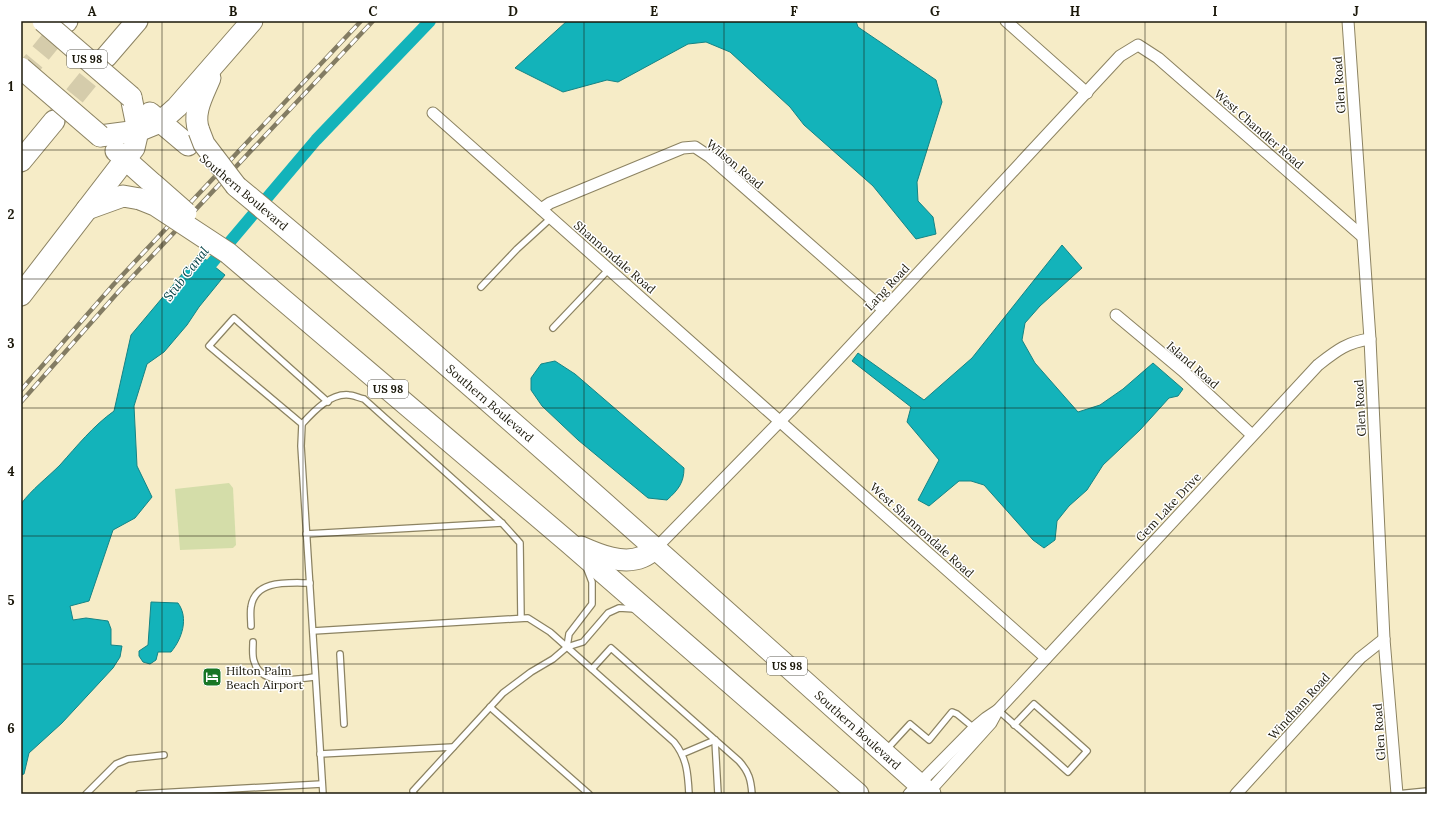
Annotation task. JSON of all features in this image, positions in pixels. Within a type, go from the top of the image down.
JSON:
[{"type":"highway","name":"Southern Boulevard","points":[[43,21],[160,122],[204,144],[236,186],[656,548],[884,752],[922,792]]},
{"type":"highway","points":[[106,57],[137,21]]},
{"type":"highway","points":[[100,136],[138,131],[160,122],[178,107],[252,21]]},
{"type":"highway","points":[[194,138],[199,105],[217,61]]},
{"type":"highway","name":"US 98","points":[[21,68],[126,160],[147,192],[228,253],[574,548],[858,794]]},
{"type":"highway","points":[[21,295],[134,148],[138,131],[131,97]]},
{"type":"highway","points":[[21,161],[54,121]]},
{"type":"highway","points":[[85,210],[123,196],[147,192]]},
{"type":"highway","points":[[574,548],[606,557],[626,560],[642,557],[656,548]]},
{"type":"street","points":[[1006,21],[1087,92]]},
{"type":"street","name":"Glen Road","points":[[1348,21],[1370,339],[1384,639],[1397,794]]},
{"type":"street","name":"Lang Road","points":[[656,548],[884,310],[1120,56],[1138,45]]},
{"type":"street","name":"West Chandler Road","points":[[1138,45],[1158,58],[1362,236]]},
{"type":"street","name":"Shannondale Road","points":[[433,113],[780,420]]},
{"type":"street","name":"Wilson Road","points":[[541,209],[550,203],[684,148],[695,147],[710,157],[884,310]]},
{"type":"street","name":"Island Road","points":[[1116,316],[1182,372],[1252,435]]},
{"type":"street","name":"Gem Lake Drive","points":[[922,792],[974,728],[998,710],[1318,365],[1331,354],[1354,341],[1370,339]]},
{"type":"street","name":"West Shannondale Road","points":[[780,420],[1046,658]]},
{"type":"street","name":"Windham Road","points":[[1236,794],[1360,658],[1384,639]]},
{"type":"street","name":"Gem Lake Drive","points":[[922,792],[992,723],[998,710]]},
{"type":"lane","points":[[481,287],[551,218]]},
{"type":"lane","points":[[553,328],[609,269]]},
{"type":"lane","points":[[302,424],[209,346],[234,318],[328,402]]},
{"type":"lane","points":[[323,794],[301,446],[302,424],[316,409],[334,397],[348,395],[364,399],[502,523],[520,543],[521,618]]},
{"type":"lane","points":[[306,534],[502,523]]},
{"type":"lane","points":[[567,647],[569,634],[588,612],[593,599],[592,582],[574,548]]},
{"type":"lane","points":[[251,626],[251,607],[253,598],[258,592],[267,586],[275,584],[310,583]]},
{"type":"lane","points":[[414,794],[414,790],[503,693],[531,672],[553,659],[567,647],[583,642],[608,613],[613,610],[619,608],[645,609]]},
{"type":"lane","points":[[312,631],[528,618],[536,622],[567,647],[674,742],[682,754],[687,766],[689,794]]},
{"type":"lane","points":[[252,642],[254,662],[266,677],[278,680],[315,677]]},
{"type":"lane","points":[[592,670],[611,648],[747,770],[751,779],[752,794]]},
{"type":"lane","points":[[340,654],[344,724]]},
{"type":"lane","points":[[998,710],[1014,725],[1068,772],[1087,751],[1034,704],[1014,725]]},
{"type":"lane","points":[[490,707],[589,794]]},
{"type":"lane","points":[[884,752],[910,724],[929,740],[952,712],[957,714],[974,728]]},
{"type":"lane","points":[[682,754],[715,740]]},
{"type":"lane","points":[[715,740],[718,794]]},
{"type":"lane","points":[[320,754],[453,747]]},
{"type":"lane","points":[[86,794],[116,764],[128,759],[164,755]]},
{"type":"lane","points":[[139,794],[322,784]]},
{"type":"lane","points":[[1397,794],[1427,792]]},
{"type":"green space","points":[[229,483],[233,488],[236,545],[233,548],[180,550],[175,489]]},
{"type":"water","points":[[567,21],[856,21],[858,27],[936,80],[942,102],[917,182],[918,201],[933,217],[936,234],[916,239],[873,186],[804,125],[790,107],[730,52],[706,42],[688,44],[618,82],[607,80],[563,92],[515,68]]},
{"type":"water","points":[[1062,245],[1082,268],[1040,306],[1025,323],[1022,340],[1035,363],[1078,412],[1100,405],[1123,389],[1153,363],[1183,389],[1178,396],[1169,398],[1140,430],[1103,465],[1087,490],[1069,506],[1057,521],[1055,540],[1044,548],[1033,540],[984,485],[971,481],[959,481],[929,506],[918,500],[939,460],[907,422],[911,407],[852,361],[858,353],[924,400],[972,358]]},
{"type":"water","points":[[199,254],[225,275],[199,307],[187,325],[164,352],[147,364],[134,406],[137,466],[152,497],[135,518],[113,530],[89,601],[70,606],[73,620],[86,618],[108,621],[111,629],[111,645],[122,646],[120,657],[113,668],[62,723],[29,753],[24,774],[21,775],[21,504],[92,430],[114,411],[131,335]]},
{"type":"water","points":[[555,361],[575,374],[684,468],[680,486],[667,500],[648,498],[578,440],[542,406],[531,390],[531,378],[541,364]]},
{"type":"water","points":[[151,602],[178,603],[184,622],[181,635],[171,652],[158,652],[156,660],[150,664],[143,662],[139,656],[139,651],[148,645]]},
{"type":"waterway","name":"Stub Canal","points":[[201,276],[316,140],[430,21]]},
{"type":"tunnel","points":[[21,77],[66,22]]},
{"type":"tunnel","points":[[55,120],[106,57]]},
{"type":"railway","points":[[21,390],[114,284],[361,21]]},
{"type":"railway","points":[[21,402],[120,290],[373,21]]},
{"type":"place","name":"Hilton Palm Beach Airport","points":[[212,677]]}]
